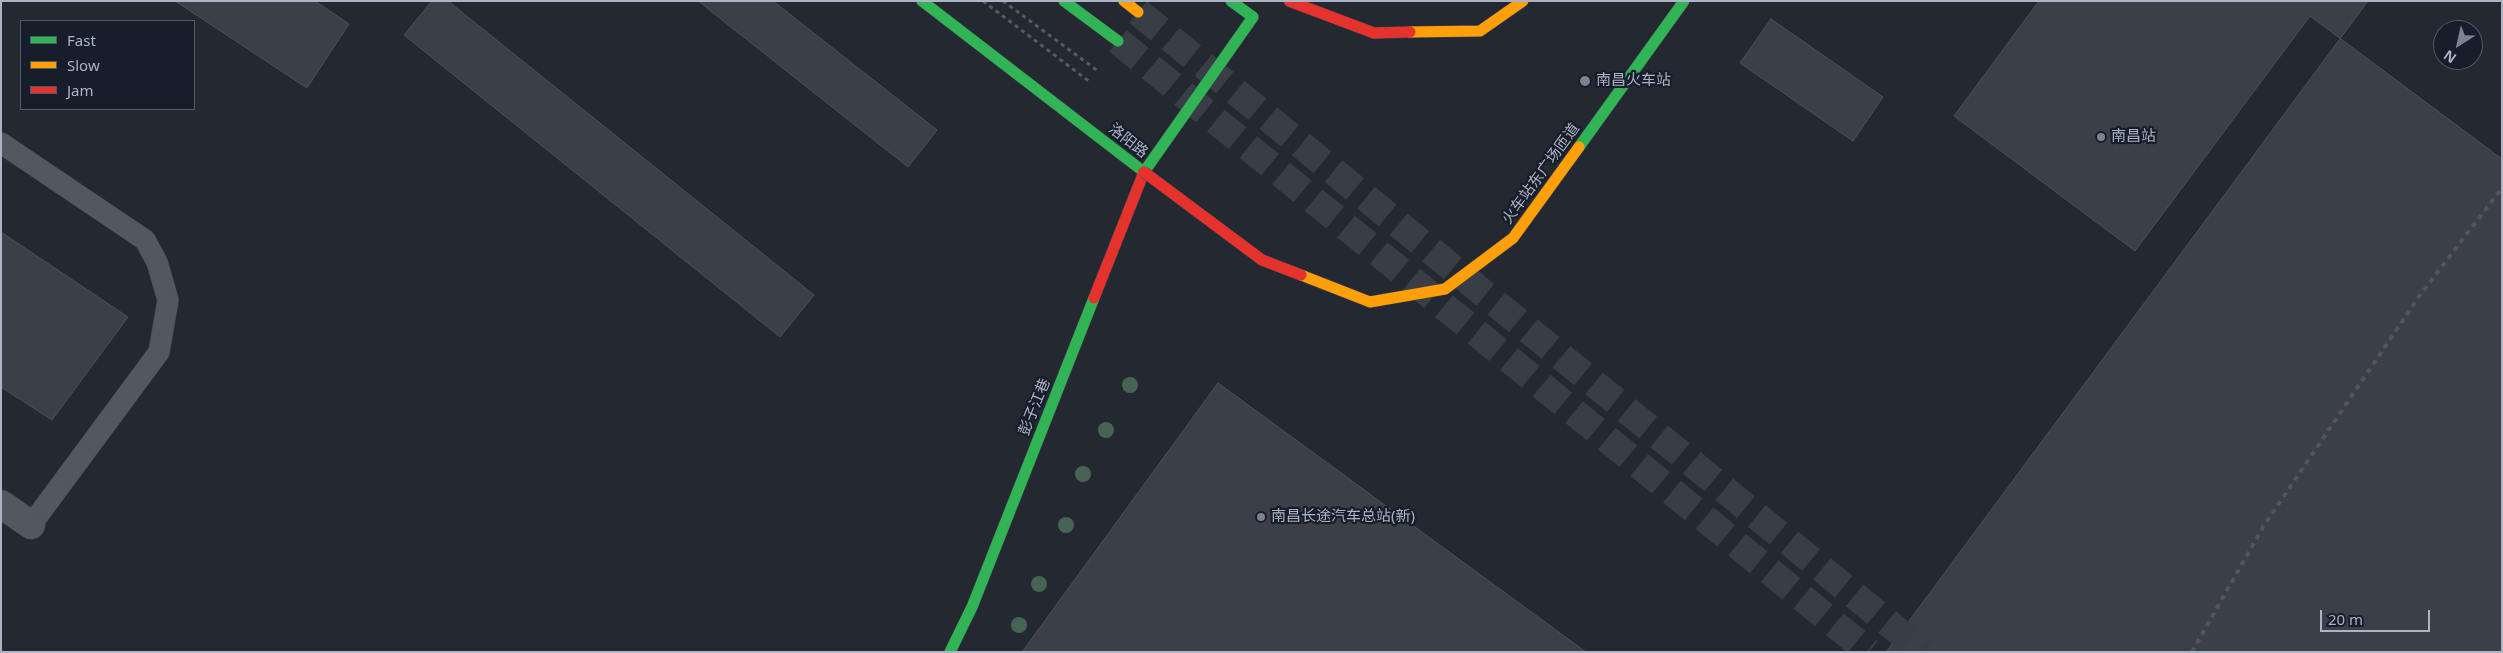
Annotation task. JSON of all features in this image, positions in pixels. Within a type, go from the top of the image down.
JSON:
[{"type":"main road","name":"洛阳路","points":[[922,1],[1144,172],[1253,17],[1258,1]]},
{"type":"main road","points":[[1064,1],[1118,41]]},
{"type":"main road","points":[[1124,1],[1138,12]]},
{"type":"main road","points":[[1231,1],[1253,17]]},
{"type":"main road","points":[[1289,1],[1374,33],[1480,30],[1523,1]]},
{"type":"main road","name":"火车站东广场匝道","points":[[1144,172],[1262,260],[1370,302],[1445,289],[1513,238],[1684,1]]},
{"type":"main road","name":"彭子江巷","points":[[950,652],[972,608],[1144,172]]},
{"type":"street","points":[[1,504],[31,526]]},
{"type":"lane","points":[[1,143],[146,240],[157,262],[168,300],[159,352],[31,526]]},
{"type":"path","points":[[983,1],[1090,82]]},
{"type":"path","points":[[1003,1],[1098,71]]},
{"type":"building","points":[[175,1],[315,1],[349,24],[307,88]]},
{"type":"building","points":[[432,1],[448,1],[814,295],[780,337],[404,35]]},
{"type":"building","points":[[698,1],[773,1],[937,130],[908,167]]},
{"type":"building","name":"南昌站","points":[[2039,1],[2502,1],[2502,159],[2310,16],[2135,251],[1954,116]]},
{"type":"building","points":[[2368,1],[2502,1],[2502,652],[1886,652]]},
{"type":"building","points":[[1771,19],[1883,97],[1853,141],[1740,63]]},
{"type":"building","points":[[1,232],[128,317],[52,420],[1,387]]},
{"type":"building","name":"南昌长途汽车总站(新)","points":[[1218,383],[1586,652],[1022,652]]},
{"type":"tunnel","points":[[1138,12],[1924,652]]},
{"type":"tunnel","points":[[1118,41],[1869,652]]},
{"type":"railway","points":[[2192,652],[2263,527],[2420,295],[2502,188]]},
{"type":"traffic: fast","points":[[922,1],[1144,172],[1253,17],[1231,1]]},
{"type":"traffic: fast","points":[[1064,1],[1118,41]]},
{"type":"traffic: fast","points":[[1579,147],[1684,1]]},
{"type":"traffic: fast","points":[[950,652],[972,607],[1094,298]]},
{"type":"traffic: slow","points":[[1124,1],[1138,12]]},
{"type":"traffic: slow","points":[[1410,32],[1480,31],[1523,1]]},
{"type":"traffic: slow","points":[[1301,275],[1370,302],[1445,289],[1513,238],[1579,147]]},
{"type":"traffic: jam","points":[[1289,1],[1374,33],[1410,32]]},
{"type":"traffic: jam","points":[[1094,298],[1144,172]]},
{"type":"traffic: jam","points":[[1144,172],[1262,260],[1301,275]]},
{"type":"place","name":"南昌火车站","points":[[1585,81]]},
{"type":"place","name":"南昌站","points":[[2101,137]]},
{"type":"place","name":"南昌长途汽车总站(新)","points":[[1261,517]]}]
